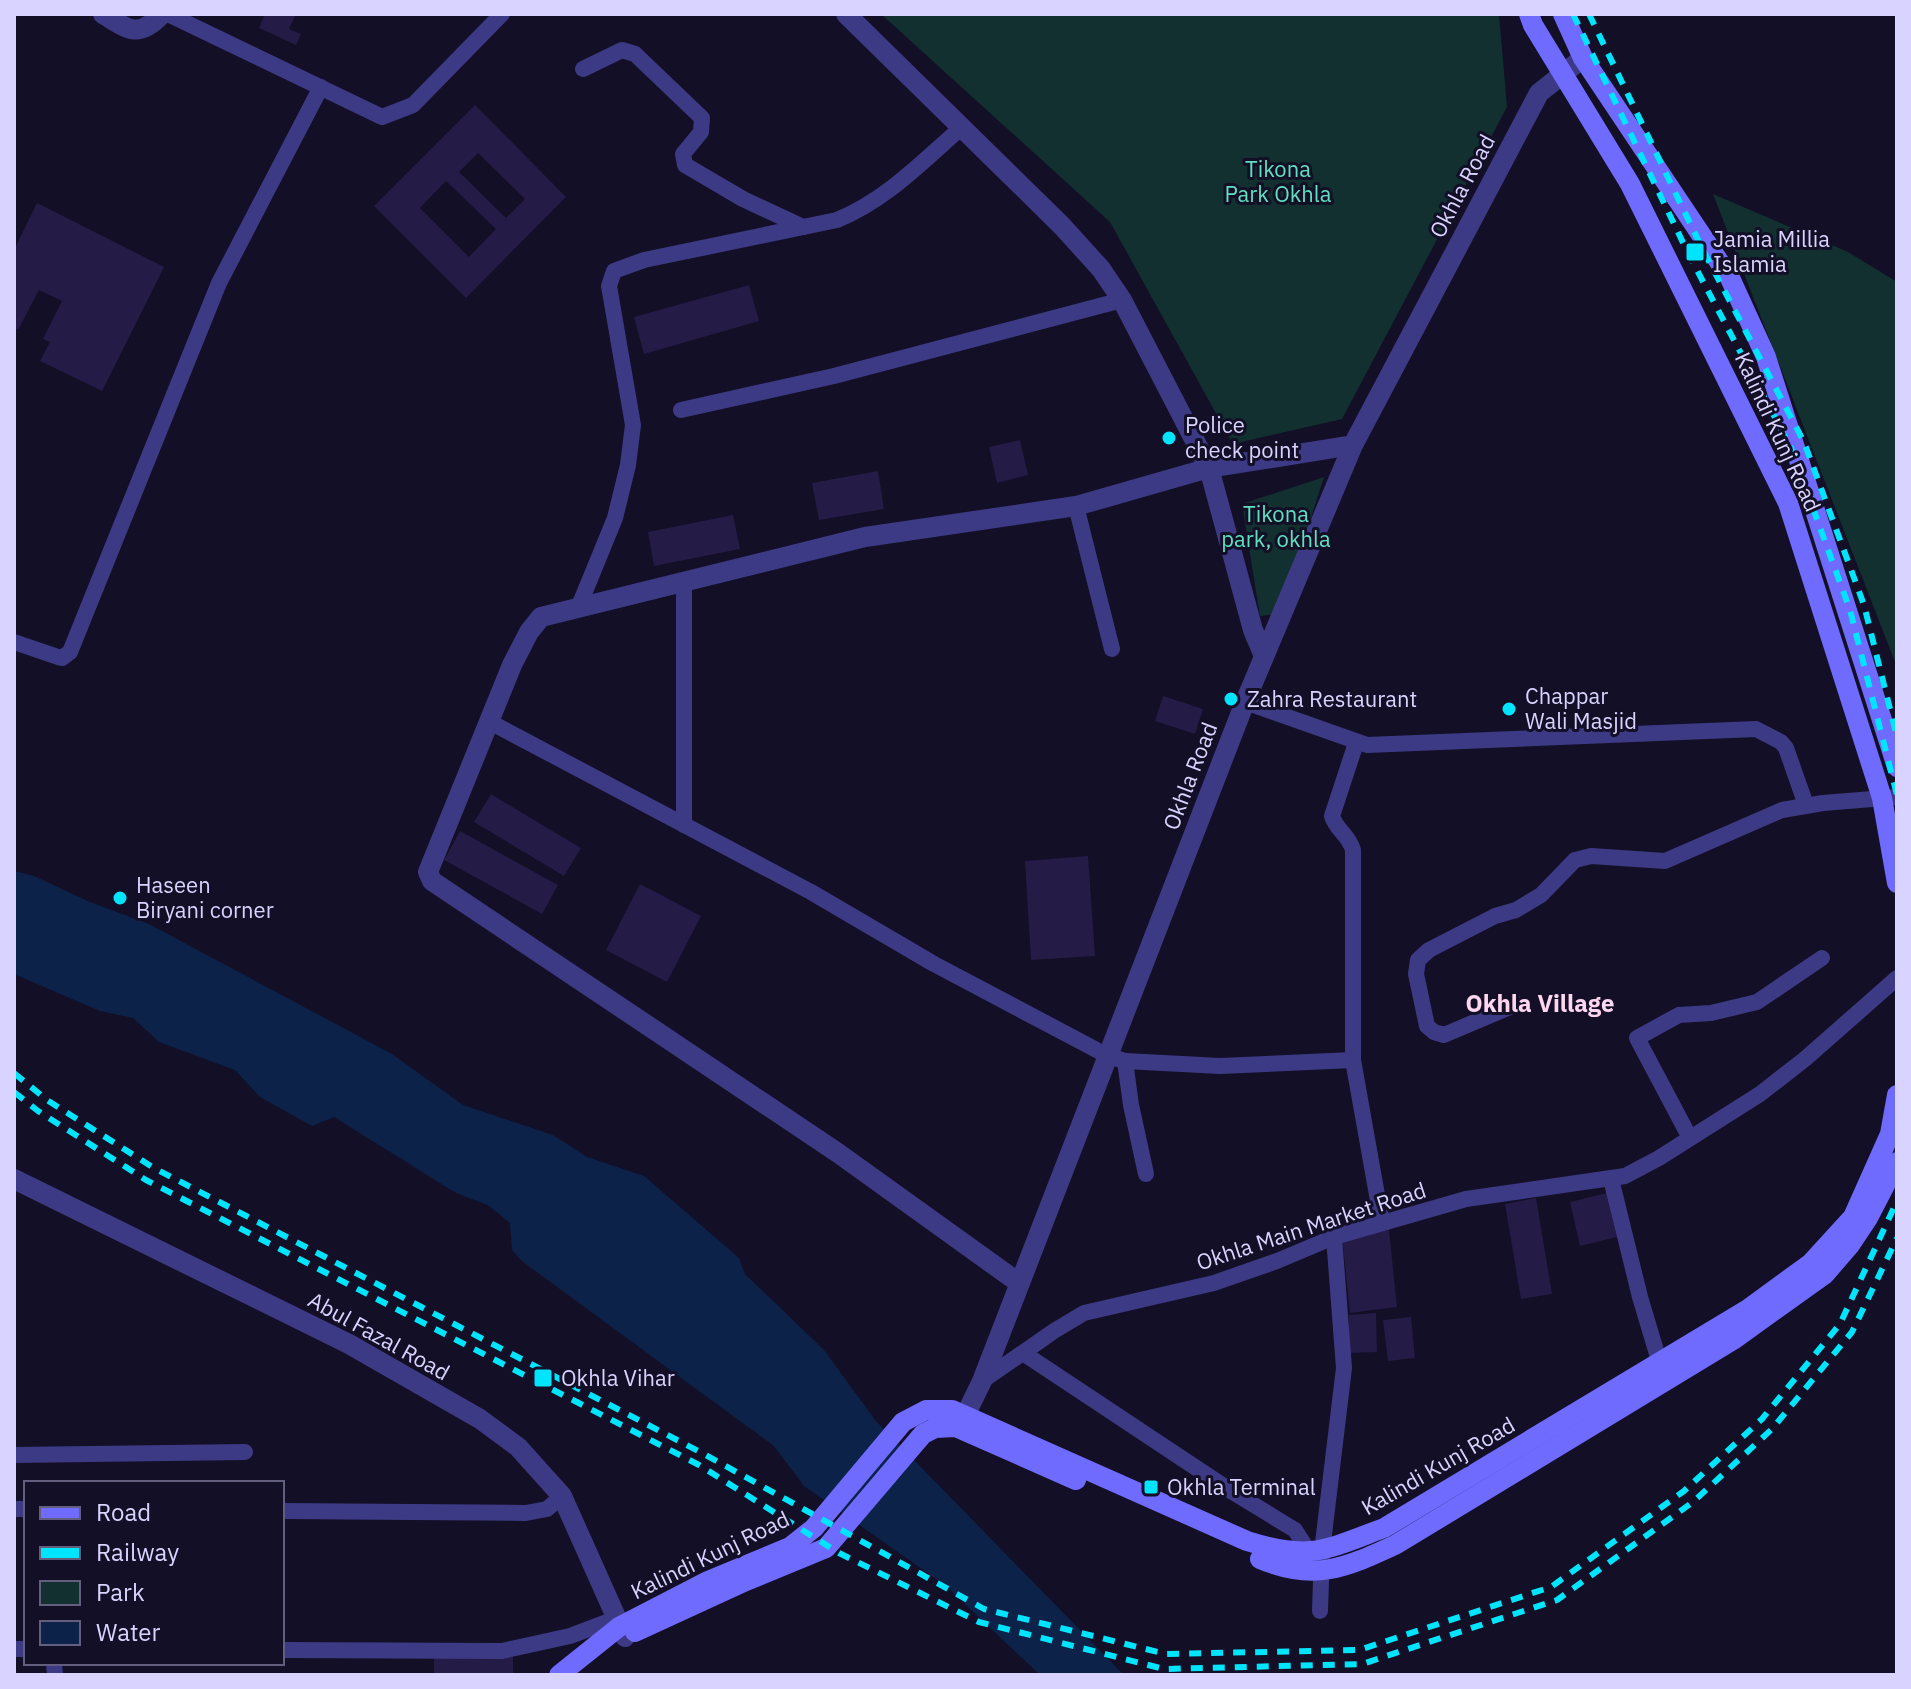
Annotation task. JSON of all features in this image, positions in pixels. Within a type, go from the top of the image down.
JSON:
[{"type":"main road","name":"Kalindi Kunj Road","points":[[1529,14],[1630,184],[1788,503],[1890,798],[1897,883]]},
{"type":"main road","name":"Kalindi Kunj Road","points":[[1563,14],[1583,58],[1730,278],[1760,344],[1896,759]]},
{"type":"main road","name":"Kalindi Kunj Road","points":[[713,1588],[790,1547],[814,1528],[903,1422],[914,1415],[939,1409],[952,1410],[1247,1541],[1275,1550],[1316,1552],[1384,1528],[1660,1364],[1748,1309],[1811,1263],[1853,1217],[1890,1134],[1897,1095]]},
{"type":"main road","name":"Kalindi Kunj Road","points":[[620,1628],[713,1588],[826,1548],[918,1439],[935,1428],[956,1427],[1265,1561],[1321,1572],[1351,1566],[1395,1545],[1778,1310],[1825,1274],[1850,1245],[1897,1162]]},
{"type":"main road","points":[[559,1675],[620,1628]]},
{"type":"main road","points":[[578,1675],[620,1628]]},
{"type":"street","points":[[103,14],[134,30],[145,30],[162,14]]},
{"type":"street","points":[[168,14],[382,117],[413,105],[502,14]]},
{"type":"street","points":[[846,14],[1062,226],[1101,269],[1122,300],[1209,468],[1253,630],[1264,656]]},
{"type":"street","points":[[583,69],[622,50],[635,54],[702,118],[701,132],[683,154],[685,165],[755,206],[803,227]]},
{"type":"street","name":"Okhla Road","points":[[965,1416],[1117,1058],[1245,702],[1353,445],[1539,93],[1583,58]]},
{"type":"street","points":[[14,642],[62,658],[70,652],[219,283],[321,87]]},
{"type":"street","points":[[579,606],[615,518],[628,465],[633,425],[609,286],[614,271],[644,260],[837,220],[878,200],[962,127]]},
{"type":"street","points":[[681,410],[834,376],[1122,300]]},
{"type":"street","points":[[1019,1283],[838,1153],[429,879],[428,872],[488,721],[512,665],[535,623],[548,614],[865,537],[1076,506],[1209,468],[1353,445]]},
{"type":"street","points":[[1076,506],[1112,649]]},
{"type":"street","points":[[684,581],[684,825]]},
{"type":"street","points":[[1245,702],[1356,743],[1389,745],[1756,729],[1786,748],[1806,805]]},
{"type":"street","points":[[488,721],[811,892],[934,964],[1117,1058],[1220,1066],[1353,1060]]},
{"type":"street","points":[[1356,743],[1332,816],[1336,826],[1349,838],[1353,850],[1353,1060],[1382,1223]]},
{"type":"street","points":[[1517,1004],[1444,1035],[1434,1032],[1427,1026],[1416,974],[1418,960],[1429,950],[1495,916],[1516,910],[1541,895],[1575,860],[1591,856],[1665,861],[1782,810],[1890,798]]},
{"type":"street","points":[[1690,1138],[1637,1038],[1679,1015],[1711,1013],[1757,1002],[1822,958]]},
{"type":"street","name":"Okhla Main Market Road","points":[[982,1381],[1084,1313],[1214,1283],[1334,1237],[1466,1199],[1611,1179],[1637,1170],[1760,1094],[1897,978]]},
{"type":"street","points":[[1117,1058],[1146,1174]]},
{"type":"street","name":"Abul Fazal Road","points":[[14,1179],[349,1344],[480,1419],[518,1447],[562,1496],[620,1628]]},
{"type":"street","points":[[1611,1179],[1660,1364]]},
{"type":"street","points":[[1320,1611],[1321,1572],[1316,1552],[1344,1368],[1334,1237]]},
{"type":"street","points":[[1023,1353],[1259,1510],[1295,1530],[1316,1552]]},
{"type":"street","points":[[14,1455],[245,1452]]},
{"type":"street","points":[[284,1511],[526,1513],[547,1509],[562,1496]]},
{"type":"street","points":[[284,1650],[502,1651],[620,1628]]},
{"type":"green space","name":"Tikona Park Okhla","points":[[881,14],[1499,14],[1507,107],[1342,419],[1233,444],[1110,222]]},
{"type":"green space","points":[[1713,194],[1848,252],[1897,282],[1897,667]]},
{"type":"green space","name":"Tikona park, okhla","points":[[1324,477],[1280,614],[1260,616],[1242,504]]},
{"type":"water","points":[[14,871],[34,876],[90,902],[149,924],[392,1054],[463,1105],[553,1135],[587,1157],[644,1176],[739,1258],[745,1274],[824,1350],[876,1421],[1124,1675],[1040,1675],[946,1586],[804,1486],[774,1446],[523,1262],[512,1250],[510,1223],[488,1205],[456,1193],[334,1117],[312,1126],[260,1097],[235,1070],[159,1042],[133,1018],[100,1011],[14,974]]},
{"type":"building","points":[[265,14],[296,14],[289,29],[301,34],[296,45],[259,28]]},
{"type":"building","points":[[475,105],[566,197],[466,298],[374,206]],"holes":[[[478,153],[525,199],[506,218],[459,172]],[[446,181],[496,229],[469,257],[420,208]]]},
{"type":"building","points":[[37,203],[164,267],[102,391],[40,361],[50,342],[43,339],[62,301],[39,290],[18,330],[14,328],[14,250]]},
{"type":"building","points":[[749,285],[759,321],[644,354],[634,317]]},
{"type":"building","points":[[1020,440],[1028,475],[997,483],[989,447]]},
{"type":"building","points":[[878,471],[884,509],[819,520],[812,483]]},
{"type":"building","points":[[733,515],[740,549],[654,566],[648,532]]},
{"type":"building","points":[[1163,696],[1203,709],[1195,734],[1155,721]]},
{"type":"building","points":[[491,794],[581,848],[564,876],[474,822]]},
{"type":"building","points":[[460,831],[558,885],[542,914],[444,860]]},
{"type":"building","points":[[1088,856],[1095,956],[1031,960],[1025,861]]},
{"type":"building","points":[[640,884],[701,916],[667,982],[606,950]]},
{"type":"building","points":[[1607,1193],[1617,1237],[1580,1246],[1570,1202]]},
{"type":"building","points":[[1536,1198],[1552,1294],[1521,1299],[1505,1204]]},
{"type":"building","points":[[1389,1230],[1397,1307],[1350,1313],[1342,1236]]},
{"type":"building","points":[[1376,1313],[1377,1352],[1349,1353],[1349,1315]]},
{"type":"building","points":[[1411,1317],[1415,1358],[1388,1361],[1383,1320]]},
{"type":"building","points":[[513,1656],[513,1675],[434,1675],[434,1657]]},
{"type":"railway","points":[[1573,14],[1689,255],[1791,448],[1850,610],[1897,795]]},
{"type":"railway","points":[[1589,14],[1703,250],[1804,442],[1864,605],[1897,737]]},
{"type":"railway","points":[[14,1073],[47,1100],[154,1168],[704,1454],[984,1609],[1166,1654],[1359,1650],[1551,1587],[1684,1491],[1762,1419],[1840,1324],[1897,1201]]},
{"type":"railway","points":[[14,1092],[38,1111],[146,1180],[699,1465],[839,1553],[979,1622],[1164,1669],[1362,1664],[1557,1600],[1693,1502],[1772,1429],[1852,1332],[1897,1238]]},
{"type":"place","name":"Jamia Millia Islamia","points":[[1695,252]]},
{"type":"place","name":"Police check point","points":[[1169,438]]},
{"type":"place","name":"Zahra Restaurant","points":[[1231,699]]},
{"type":"place","name":"Chappar Wali Masjid","points":[[1509,709]]},
{"type":"place","name":"Haseen Biryani corner","points":[[120,898]]},
{"type":"place","name":"Okhla Vihar","points":[[543,1378]]},
{"type":"place","name":"Okhla Terminal","points":[[1151,1487]]},
{"type":"district","name":"Okhla Village","points":[[1540,1004]]}]
